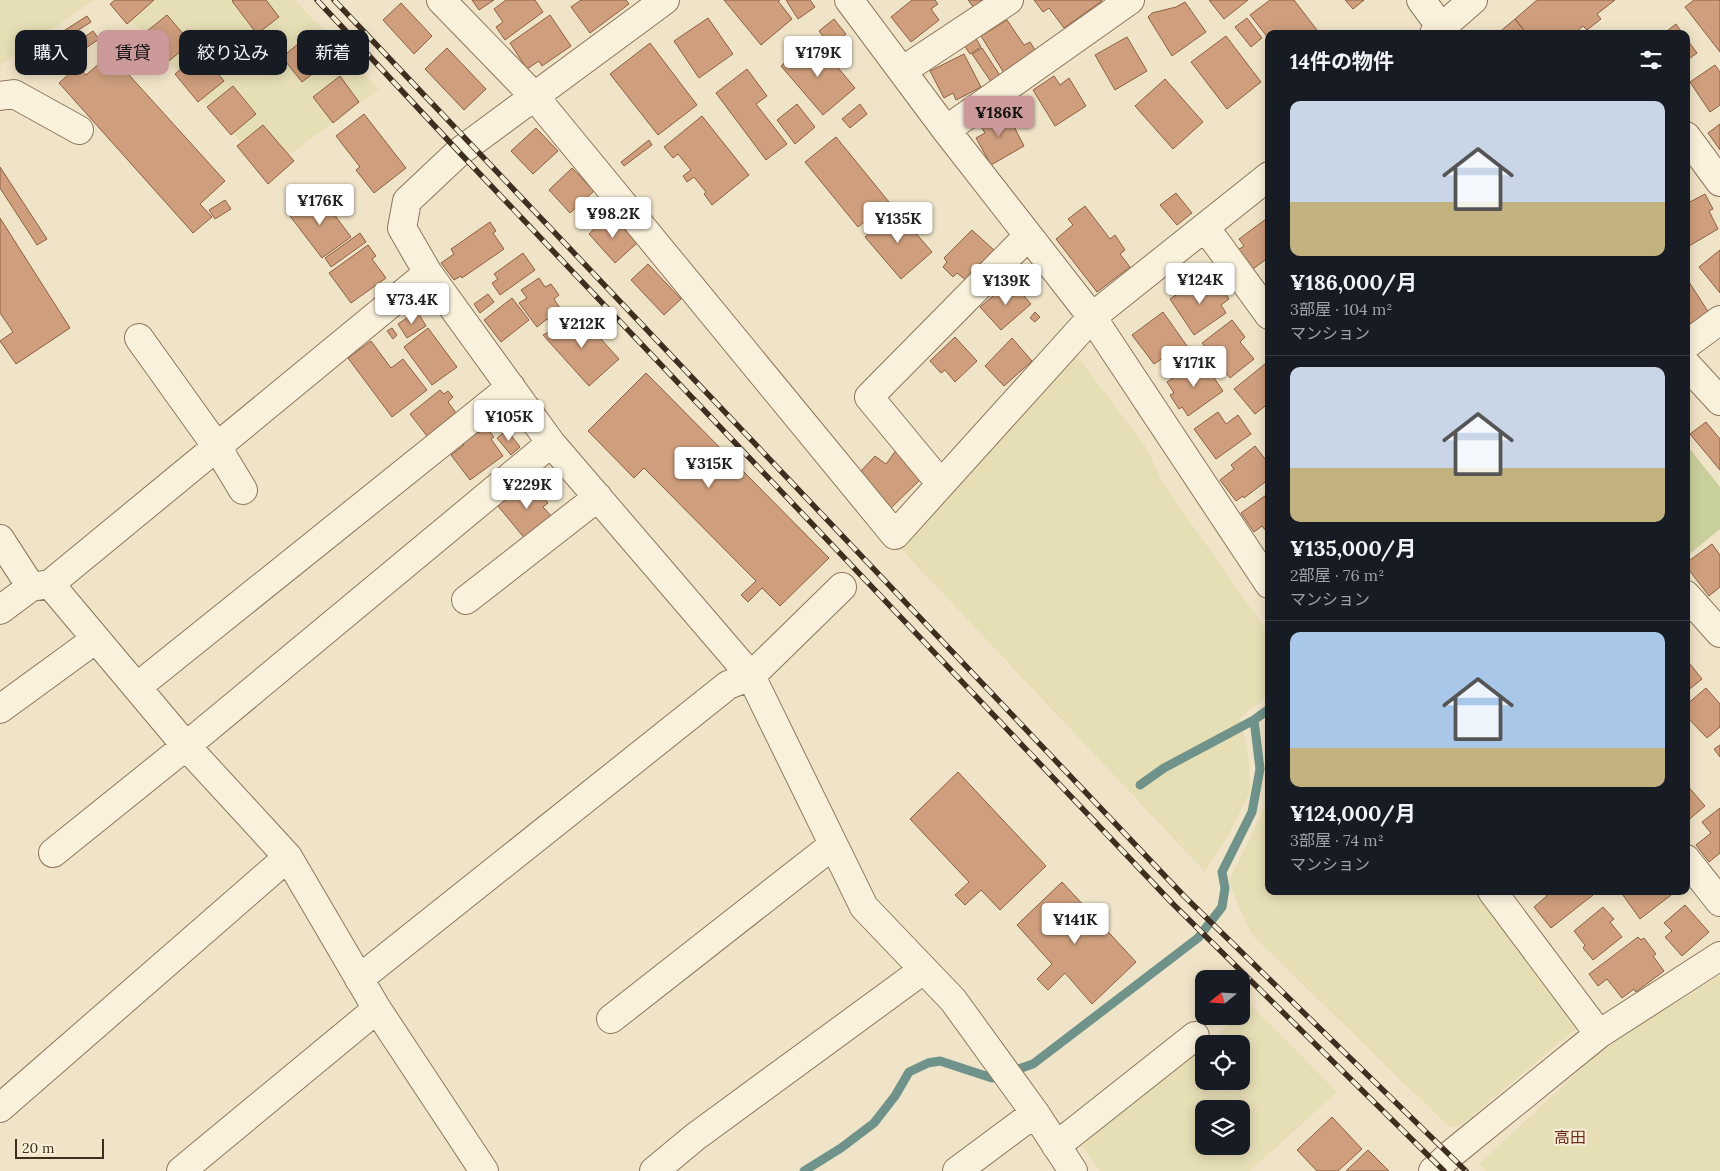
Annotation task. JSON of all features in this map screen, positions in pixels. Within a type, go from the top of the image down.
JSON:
[{"type":"street","points":[[441,0],[535,96],[895,535],[1092,317],[1265,179]]},
{"type":"street","points":[[665,0],[459,152],[407,201],[402,228],[428,273],[551,443],[751,676],[864,908],[954,1000],[1035,1112],[1073,1171]]},
{"type":"street","points":[[849,0],[946,130],[1092,317],[1265,578]]},
{"type":"street","points":[[902,71],[1009,0]]},
{"type":"street","points":[[946,130],[1130,0]]},
{"type":"street","points":[[1421,0],[1439,30]]},
{"type":"street","points":[[1441,30],[1472,0]]},
{"type":"street","points":[[0,96],[14,94],[79,130]]},
{"type":"street","points":[[1690,141],[1720,182]]},
{"type":"street","points":[[1205,227],[1265,309]]},
{"type":"street","points":[[941,484],[869,398],[1028,236]]},
{"type":"street","points":[[0,610],[40,586],[216,447],[428,273]]},
{"type":"street","points":[[1690,342],[1720,320]]},
{"type":"street","points":[[139,338],[216,447],[243,490]]},
{"type":"street","points":[[1690,368],[1720,401]]},
{"type":"street","points":[[137,687],[510,386]]},
{"type":"street","points":[[52,853],[186,746],[551,443]]},
{"type":"street","points":[[466,600],[598,497]]},
{"type":"street","points":[[0,539],[40,586],[96,640],[186,746],[288,858],[377,1009],[484,1171]]},
{"type":"street","points":[[359,979],[728,685],[751,676],[842,587]]},
{"type":"street","points":[[1690,599],[1720,633]]},
{"type":"street","points":[[0,709],[96,640]]},
{"type":"street","points":[[611,1019],[833,845]]},
{"type":"street","points":[[0,1108],[288,858]]},
{"type":"street","points":[[1690,864],[1720,902]]},
{"type":"street","points":[[1495,895],[1599,1034]]},
{"type":"street","points":[[1433,1171],[1450,1154],[1599,1034],[1720,956]]},
{"type":"street","points":[[654,1171],[695,1137],[923,970]]},
{"type":"street","points":[[181,1171],[377,1009]]},
{"type":"street","points":[[1056,1146],[1195,1036]]},
{"type":"street","points":[[957,1171],[1035,1112]]},
{"type":"shaded area","points":[[0,0],[94,0],[51,30],[15,30],[15,55],[0,66]]},
{"type":"shaded area","points":[[112,0],[295,0],[323,30],[297,30],[297,75],[366,75],[379,89],[267,171],[180,75],[287,75],[287,30],[179,30],[179,74],[169,63],[169,30],[139,30]]},
{"type":"shaded area","points":[[1077,356],[1146,447],[1164,485],[1265,628],[1265,698],[1240,718],[1248,753],[1251,790],[1230,832],[1205,872],[901,549]]},
{"type":"shaded area","points":[[1265,806],[1265,895],[1481,895],[1583,1023],[1461,1125],[1449,1127],[1253,936],[1229,881]]},
{"type":"shaded area","points":[[1720,975],[1720,1171],[1486,1171],[1479,1164],[1604,1048]]},
{"type":"shaded area","points":[[1252,1006],[1337,1092],[1250,1171],[1100,1171],[1082,1145],[1195,1052],[1195,1090],[1250,1090],[1250,1035],[1217,1035],[1228,1025],[1250,1025],[1250,1008]]},
{"type":"green space","points":[[1690,449],[1720,487],[1720,529],[1690,554]]},
{"type":"building","points":[[115,0],[154,0],[127,24],[110,4]]},
{"type":"building","points":[[266,0],[279,17],[262,30],[254,30],[232,1]]},
{"type":"building","points":[[472,0],[494,0],[479,10]]},
{"type":"building","points":[[506,0],[535,0],[543,12],[505,40],[496,27],[503,22],[494,9]]},
{"type":"building","points":[[581,0],[626,0],[629,4],[590,33],[571,7]]},
{"type":"building","points":[[724,0],[780,0],[778,1],[792,19],[761,45]]},
{"type":"building","points":[[786,0],[810,0],[815,7],[798,19]]},
{"type":"building","points":[[912,0],[935,0],[938,4],[931,9],[939,20],[911,42],[891,17]]},
{"type":"building","points":[[968,0],[984,0],[974,8]]},
{"type":"building","points":[[1034,0],[1102,1],[1064,28],[1049,8],[1043,12]]},
{"type":"building","points":[[1209,0],[1248,0],[1224,19]]},
{"type":"building","points":[[1270,0],[1294,0],[1317,30],[1265,30],[1265,34],[1250,15]]},
{"type":"building","points":[[1345,0],[1364,0],[1353,9]]},
{"type":"building","points":[[1537,0],[1615,0],[1597,14],[1601,19],[1587,30],[1583,26],[1578,30],[1524,30],[1515,19]]},
{"type":"building","points":[[1694,0],[1720,0],[1720,52],[1685,7]]},
{"type":"building","points":[[1185,2],[1206,32],[1172,56],[1148,17],[1152,13],[1176,7]]},
{"type":"building","points":[[401,3],[432,36],[414,54],[383,20]]},
{"type":"building","points":[[167,15],[180,30],[179,53],[169,61],[169,30],[148,30]]},
{"type":"building","points":[[550,15],[571,46],[542,66],[539,61],[527,69],[510,43]]},
{"type":"building","points":[[87,16],[91,22],[78,30],[65,30]]},
{"type":"building","points":[[708,18],[733,54],[699,78],[674,41]]},
{"type":"building","points":[[1247,18],[1262,38],[1251,47],[1235,27]]},
{"type":"building","points":[[834,19],[846,34],[830,46],[819,31]]},
{"type":"building","points":[[1515,19],[1524,30],[1502,30]]},
{"type":"building","points":[[1007,20],[1024,45],[1030,42],[1037,53],[1004,73],[981,36]]},
{"type":"building","points":[[1676,24],[1680,30],[1668,30]]},
{"type":"building","points":[[93,31],[97,36],[97,40],[87,47],[87,35]]},
{"type":"building","points":[[1226,36],[1261,82],[1227,109],[1191,62]]},
{"type":"building","points":[[975,37],[981,47],[970,54],[964,45]]},
{"type":"building","points":[[1127,37],[1147,71],[1115,90],[1095,55]]},
{"type":"building","points":[[809,42],[819,55],[824,51],[855,88],[823,115],[781,66]]},
{"type":"building","points":[[650,43],[697,105],[658,135],[610,74]]},
{"type":"building","points":[[1690,43],[1697,53],[1690,58]]},
{"type":"building","points":[[297,45],[297,75],[311,75],[302,82],[287,63],[287,53]]},
{"type":"building","points":[[447,48],[486,89],[464,110],[425,69]]},
{"type":"building","points":[[982,48],[1003,80],[994,86],[972,54]]},
{"type":"building","points":[[964,54],[981,87],[956,100],[953,93],[944,98],[930,71]]},
{"type":"building","points":[[97,65],[97,75],[129,75],[225,181],[200,204],[212,217],[193,233],[59,83],[68,75],[87,74]]},
{"type":"building","points":[[1715,65],[1720,72],[1720,105],[1710,112],[1690,82]]},
{"type":"building","points":[[747,69],[767,96],[756,104],[787,144],[766,160],[716,93]]},
{"type":"building","points":[[179,71],[179,75],[219,75],[224,81],[198,102],[175,74]]},
{"type":"building","points":[[340,76],[359,102],[333,123],[313,97]]},
{"type":"building","points":[[1054,76],[1060,85],[1069,78],[1086,106],[1055,126],[1033,90]]},
{"type":"building","points":[[1165,79],[1203,122],[1173,149],[1135,106]]},
{"type":"building","points":[[233,86],[256,114],[231,135],[207,107]]},
{"type":"building","points":[[797,104],[815,127],[795,144],[777,120]]},
{"type":"building","points":[[860,104],[867,114],[850,128],[842,119]]},
{"type":"building","points":[[1006,111],[1024,146],[991,165],[976,138],[985,133],[980,125]]},
{"type":"building","points":[[364,114],[406,168],[374,193],[356,170],[360,167],[336,136]]},
{"type":"building","points":[[702,116],[749,175],[712,205],[704,194],[706,192],[694,177],[687,182],[683,176],[691,170],[678,154],[673,158],[664,147]]},
{"type":"building","points":[[1720,124],[1720,150],[1708,133]]},
{"type":"building","points":[[263,125],[294,161],[268,184],[237,146]]},
{"type":"building","points":[[536,128],[558,151],[533,174],[511,151]]},
{"type":"building","points":[[836,137],[889,202],[858,227],[805,162]]},
{"type":"building","points":[[649,140],[652,145],[624,166],[621,162]]},
{"type":"building","points":[[0,167],[47,239],[37,245],[0,188]]},
{"type":"building","points":[[572,168],[594,191],[570,213],[549,190]]},
{"type":"building","points":[[1176,193],[1192,213],[1177,225],[1160,205]]},
{"type":"building","points":[[319,194],[351,237],[322,258],[290,216]]},
{"type":"building","points":[[1705,194],[1713,209],[1709,211],[1718,229],[1690,245],[1690,202]]},
{"type":"building","points":[[225,200],[231,209],[215,219],[209,210]]},
{"type":"building","points":[[1085,206],[1110,239],[1115,235],[1125,250],[1120,254],[1130,267],[1097,292],[1056,239],[1073,225],[1068,219]]},
{"type":"building","points":[[896,210],[932,252],[901,279],[865,237]]},
{"type":"building","points":[[610,214],[637,243],[615,263],[589,234]]},
{"type":"building","points":[[0,218],[70,328],[16,364],[0,341],[13,332],[0,313]]},
{"type":"building","points":[[1265,220],[1265,260],[1253,269],[1238,250],[1244,246],[1239,239]]},
{"type":"building","points":[[490,222],[496,231],[493,233],[504,249],[462,278],[461,276],[454,280],[441,263],[454,254],[451,249]]},
{"type":"building","points":[[972,230],[995,251],[967,281],[957,273],[953,277],[943,267],[947,262],[944,258]]},
{"type":"building","points":[[360,233],[366,242],[331,267],[325,258]]},
{"type":"building","points":[[368,245],[376,256],[372,259],[386,278],[351,303],[329,273]]},
{"type":"building","points":[[1720,250],[1720,293],[1699,267]]},
{"type":"building","points":[[523,253],[535,270],[500,295],[492,283],[498,279],[494,274]]},
{"type":"building","points":[[648,264],[681,299],[664,315],[631,280]]},
{"type":"building","points":[[539,278],[545,287],[551,284],[559,295],[554,299],[566,317],[552,326],[547,319],[537,327],[519,303],[527,298],[521,290]]},
{"type":"building","points":[[1201,279],[1207,289],[1218,282],[1229,299],[1221,305],[1226,313],[1194,335],[1170,299]]},
{"type":"building","points":[[1011,281],[1031,304],[1001,330],[980,307]]},
{"type":"building","points":[[1690,284],[1711,316],[1690,330]]},
{"type":"building","points":[[488,294],[494,302],[480,313],[474,304]]},
{"type":"building","points":[[512,298],[529,320],[501,342],[484,320]]},
{"type":"building","points":[[417,311],[426,326],[407,338],[398,324]]},
{"type":"building","points":[[1035,312],[1040,317],[1035,322],[1030,318]]},
{"type":"building","points":[[1163,312],[1187,346],[1169,359],[1166,356],[1154,364],[1132,335]]},
{"type":"building","points":[[580,316],[619,359],[589,386],[543,335]]},
{"type":"building","points":[[1232,320],[1245,337],[1240,342],[1254,359],[1230,378],[1202,343]]},
{"type":"building","points":[[392,328],[397,335],[393,339],[387,331]]},
{"type":"building","points":[[428,328],[457,367],[432,385],[404,347]]},
{"type":"building","points":[[955,337],[977,361],[955,382],[945,370],[941,373],[930,361]]},
{"type":"building","points":[[1012,338],[1032,361],[1004,386],[985,366]]},
{"type":"building","points":[[371,341],[391,368],[403,359],[427,390],[392,417],[348,358]]},
{"type":"building","points":[[1201,359],[1223,391],[1188,416],[1182,407],[1179,409],[1170,395],[1174,393],[1167,382]]},
{"type":"building","points":[[1265,364],[1265,406],[1255,414],[1234,389]]},
{"type":"building","points":[[646,373],[829,558],[780,606],[762,588],[748,602],[741,595],[756,581],[644,468],[634,478],[588,431]]},
{"type":"building","points":[[440,390],[444,394],[448,391],[453,397],[448,402],[456,413],[427,436],[410,414]]},
{"type":"building","points":[[1218,412],[1226,424],[1238,415],[1251,434],[1216,459],[1194,429]]},
{"type":"building","points":[[1706,422],[1720,439],[1720,470],[1690,434]]},
{"type":"building","points":[[486,427],[494,437],[491,439],[503,456],[470,480],[451,455],[464,445],[461,440],[475,430],[478,433]]},
{"type":"building","points":[[507,430],[520,447],[511,455],[497,438]]},
{"type":"building","points":[[1255,446],[1265,459],[1265,482],[1244,498],[1243,496],[1236,501],[1220,480],[1234,469],[1231,465]]},
{"type":"building","points":[[897,449],[924,476],[889,510],[859,473],[875,456],[886,464]]},
{"type":"building","points":[[530,480],[548,503],[543,507],[553,518],[526,540],[498,506]]},
{"type":"building","points":[[1265,496],[1265,530],[1262,526],[1254,532],[1241,513]]},
{"type":"building","points":[[1712,544],[1720,555],[1720,587],[1709,596],[1690,571],[1690,560]]},
{"type":"building","points":[[1690,664],[1702,679],[1690,689]]},
{"type":"building","points":[[1706,688],[1720,704],[1720,727],[1707,738],[1690,720],[1690,702]]},
{"type":"building","points":[[1720,745],[1720,757],[1714,749]]},
{"type":"building","points":[[958,772],[1046,866],[1000,910],[981,890],[965,905],[955,895],[969,882],[910,819]]},
{"type":"building","points":[[1690,789],[1705,806],[1690,819]]},
{"type":"building","points":[[1720,808],[1720,853],[1709,862],[1696,845],[1711,833],[1702,822]]},
{"type":"building","points":[[1062,882],[1136,962],[1092,1004],[1065,973],[1048,990],[1037,979],[1052,964],[1017,925]]},
{"type":"building","points":[[1593,895],[1551,928],[1534,907],[1547,896]]},
{"type":"building","points":[[1623,895],[1671,895],[1640,919]]},
{"type":"building","points":[[1685,905],[1709,932],[1682,956],[1665,937],[1672,931],[1664,923]]},
{"type":"building","points":[[1603,907],[1614,919],[1610,922],[1622,937],[1593,960],[1583,948],[1585,945],[1574,931]]},
{"type":"building","points":[[1638,937],[1641,940],[1644,938],[1656,954],[1653,956],[1664,971],[1636,992],[1634,989],[1622,998],[1607,979],[1598,986],[1589,974]]},
{"type":"building","points":[[1332,1117],[1362,1149],[1338,1171],[1317,1171],[1297,1150]]},
{"type":"building","points":[[1368,1150],[1389,1171],[1346,1171]]},
{"type":"waterway","points":[[804,1171],[841,1148],[874,1123],[895,1096],[909,1072],[928,1063],[940,1061],[992,1078],[1033,1064],[1198,938],[1222,907],[1225,888],[1222,872],[1252,812],[1260,769],[1254,720],[1265,712]]},
{"type":"waterway","points":[[1140,785],[1164,768],[1254,720]]},
{"type":"railway","points":[[317,0],[1173,904],[1444,1171]]},
{"type":"railway","points":[[334,0],[1184,896],[1466,1171]]},
{"type":"district","name":"高田","points":[[1570,1137]]}]
